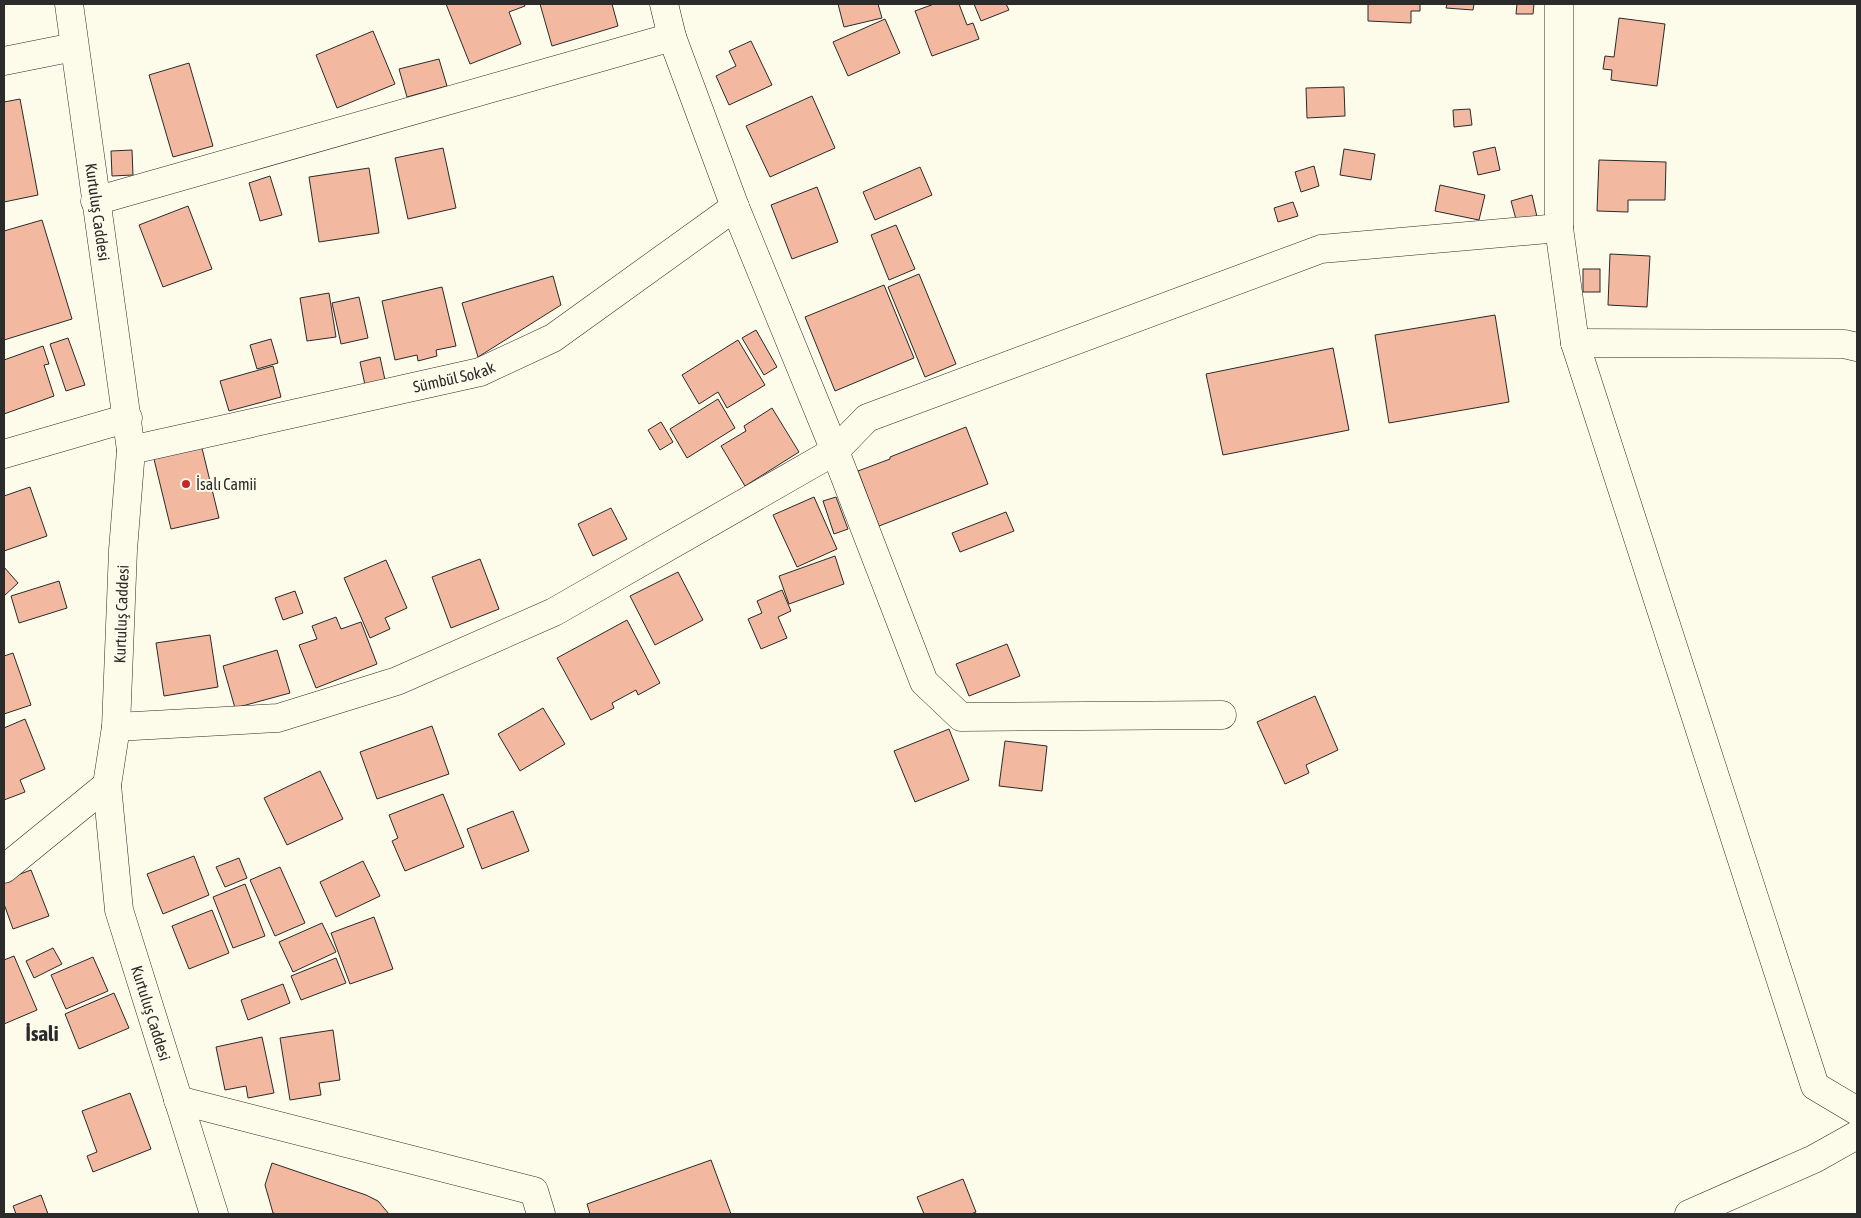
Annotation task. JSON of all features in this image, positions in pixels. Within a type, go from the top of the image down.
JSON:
[{"type":"street","name":"Kurtuluş Caddesi","points":[[69,4],[131,450],[123,550],[116,727],[108,785],[119,910],[214,1214]]},
{"type":"street","points":[[664,4],[672,37],[735,207],[834,451],[924,682],[961,717],[1222,715]]},
{"type":"street","points":[[1559,4],[1559,228],[1575,343],[1815,1086],[1857,1111]]},
{"type":"street","points":[[95,201],[672,37]]},
{"type":"street","points":[[4,61],[74,47]]},
{"type":"street","name":"Sümbül Sokak","points":[[131,450],[480,372],[552,338],[735,207]]},
{"type":"street","points":[[116,727],[278,718],[397,681],[554,612],[834,451],[867,418],[1321,249],[1559,228]]},
{"type":"street","points":[[1575,343],[1844,344],[1857,347]]},
{"type":"street","points":[[4,454],[128,418]]},
{"type":"street","points":[[4,869],[108,785]]},
{"type":"street","points":[[178,1100],[534,1191],[541,1214]]},
{"type":"street","points":[[1689,1214],[1814,1159],[1857,1135]]},
{"type":"building","points":[[446,4],[524,4],[525,6],[509,12],[521,44],[470,64]]},
{"type":"building","points":[[540,4],[612,4],[618,26],[552,46]]},
{"type":"building","points":[[838,4],[878,4],[882,18],[844,27]]},
{"type":"building","points":[[934,4],[959,4],[967,25],[973,23],[979,39],[932,56],[915,11]]},
{"type":"building","points":[[974,4],[1006,4],[1009,10],[981,21]]},
{"type":"building","points":[[1368,4],[1420,4],[1420,11],[1411,11],[1411,23],[1368,21]]},
{"type":"building","points":[[1447,4],[1474,4],[1473,10],[1446,8]]},
{"type":"building","points":[[1517,4],[1534,4],[1533,14],[1516,14]]},
{"type":"building","points":[[1619,18],[1665,24],[1657,86],[1611,80],[1612,70],[1603,69],[1605,56],[1614,57]]},
{"type":"building","points":[[885,19],[900,53],[848,76],[833,42]]},
{"type":"building","points":[[373,31],[395,84],[337,108],[316,55]]},
{"type":"building","points":[[751,41],[772,85],[729,105],[716,76],[736,66],[729,51]]},
{"type":"building","points":[[439,59],[447,86],[407,97],[399,69]]},
{"type":"building","points":[[189,63],[213,146],[173,157],[149,75]]},
{"type":"building","points":[[1344,87],[1345,116],[1307,118],[1306,88]]},
{"type":"building","points":[[812,96],[835,148],[770,177],[746,126]]},
{"type":"building","points":[[20,99],[38,195],[4,202],[4,102]]},
{"type":"building","points":[[1470,109],[1472,125],[1454,127],[1453,110]]},
{"type":"building","points":[[1495,147],[1500,170],[1478,175],[1473,152]]},
{"type":"building","points":[[443,148],[456,208],[408,219],[395,158]]},
{"type":"building","points":[[1344,149],[1375,154],[1371,180],[1340,175]]},
{"type":"building","points":[[132,150],[133,175],[112,176],[111,151]]},
{"type":"building","points":[[1599,160],[1666,162],[1665,200],[1628,200],[1628,212],[1597,211]]},
{"type":"building","points":[[1314,166],[1319,186],[1301,192],[1295,172]]},
{"type":"building","points":[[920,167],[932,195],[875,220],[863,192]]},
{"type":"building","points":[[369,168],[379,233],[319,242],[309,177]]},
{"type":"building","points":[[270,176],[282,215],[260,221],[249,183]]},
{"type":"building","points":[[1440,185],[1485,195],[1479,220],[1435,211]]},
{"type":"building","points":[[817,187],[838,242],[792,259],[771,205]]},
{"type":"building","points":[[1532,195],[1537,217],[1517,223],[1511,201]]},
{"type":"building","points":[[1293,202],[1298,216],[1278,222],[1274,208]]},
{"type":"building","points":[[188,206],[212,269],[163,287],[139,225]]},
{"type":"building","points":[[42,220],[72,319],[4,340],[4,231]]},
{"type":"building","points":[[896,225],[915,269],[889,280],[871,235]]},
{"type":"building","points":[[1610,254],[1650,256],[1647,307],[1608,305]]},
{"type":"building","points":[[1583,269],[1600,269],[1600,292],[1583,292]]},
{"type":"building","points":[[919,274],[956,364],[925,377],[888,287]]},
{"type":"building","points":[[553,276],[561,305],[478,357],[462,303]]},
{"type":"building","points":[[884,285],[914,358],[835,391],[805,317]]},
{"type":"building","points":[[442,287],[456,346],[436,350],[437,356],[418,361],[417,355],[395,360],[382,301]]},
{"type":"building","points":[[329,293],[336,337],[307,341],[300,298]]},
{"type":"building","points":[[359,297],[368,338],[341,344],[332,303]]},
{"type":"building","points":[[1495,315],[1509,402],[1389,423],[1375,335]]},
{"type":"building","points":[[756,330],[777,367],[764,375],[742,338]]},
{"type":"building","points":[[68,338],[85,385],[66,391],[50,344]]},
{"type":"building","points":[[271,339],[278,363],[257,369],[250,345]]},
{"type":"building","points":[[738,340],[765,385],[727,408],[718,392],[699,404],[682,375]]},
{"type":"building","points":[[43,346],[49,364],[44,365],[54,396],[4,414],[4,360]]},
{"type":"building","points":[[1333,348],[1349,430],[1223,455],[1206,374]]},
{"type":"building","points":[[380,357],[385,380],[365,385],[360,362]]},
{"type":"building","points":[[273,366],[281,397],[229,411],[220,381]]},
{"type":"building","points":[[718,399],[735,428],[687,458],[670,429]]},
{"type":"building","points":[[772,408],[799,452],[745,486],[721,446],[746,431],[744,426]]},
{"type":"building","points":[[661,422],[673,442],[660,450],[648,430]]},
{"type":"building","points":[[966,427],[988,484],[879,526],[858,471]]},
{"type":"building","name":"İsalı Camii","points":[[200,440],[219,518],[171,529],[152,451]]},
{"type":"building","points":[[30,487],[47,536],[4,551],[4,496]]},
{"type":"building","points":[[814,497],[837,549],[797,567],[773,515]]},
{"type":"building","points":[[836,497],[848,529],[834,534],[823,501]]},
{"type":"building","points":[[611,508],[627,539],[593,556],[578,524]]},
{"type":"building","points":[[1006,512],[1014,531],[960,552],[952,533]]},
{"type":"building","points":[[835,556],[844,584],[789,604],[779,576]]},
{"type":"building","points":[[480,559],[499,609],[451,628],[432,577]]},
{"type":"building","points":[[386,560],[407,608],[385,618],[390,629],[370,638],[344,578]]},
{"type":"building","points":[[4,567],[18,583],[4,596]]},
{"type":"building","points":[[678,572],[703,620],[655,645],[630,596]]},
{"type":"building","points":[[59,581],[67,608],[19,623],[11,596]]},
{"type":"building","points":[[782,590],[791,611],[778,617],[787,638],[761,649],[748,619],[762,613],[757,601]]},
{"type":"building","points":[[295,591],[303,613],[283,620],[275,598]]},
{"type":"building","points":[[336,617],[341,629],[361,622],[377,664],[316,688],[299,645],[317,639],[312,626]]},
{"type":"building","points":[[627,620],[660,683],[638,695],[636,690],[612,703],[614,708],[591,720],[557,658]]},
{"type":"building","points":[[210,635],[218,687],[164,696],[156,643]]},
{"type":"building","points":[[1007,644],[1020,676],[969,696],[956,664]]},
{"type":"building","points":[[277,650],[290,693],[235,708],[223,666]]},
{"type":"building","points":[[13,653],[31,705],[4,714],[4,656]]},
{"type":"building","points":[[1315,696],[1338,750],[1306,765],[1309,773],[1285,784],[1257,722]]},
{"type":"building","points":[[543,708],[565,744],[520,771],[498,734]]},
{"type":"building","points":[[25,719],[45,769],[20,780],[25,792],[4,800],[4,728]]},
{"type":"building","points":[[432,726],[449,774],[377,799],[360,752]]},
{"type":"building","points":[[949,729],[969,780],[915,802],[894,751]]},
{"type":"building","points":[[1005,741],[1047,746],[1042,791],[999,786]]},
{"type":"building","points":[[320,771],[343,819],[287,845],[264,798]]},
{"type":"building","points":[[443,794],[464,847],[405,871],[392,841],[398,838],[389,815]]},
{"type":"building","points":[[513,811],[529,851],[482,869],[467,829]]},
{"type":"building","points":[[194,856],[209,895],[163,914],[147,874]]},
{"type":"building","points":[[239,858],[247,878],[225,887],[216,867]]},
{"type":"building","points":[[363,861],[380,896],[336,917],[320,882]]},
{"type":"building","points":[[280,867],[305,923],[275,936],[250,880]]},
{"type":"building","points":[[31,870],[49,916],[13,929],[4,904],[4,880]]},
{"type":"building","points":[[245,884],[265,936],[233,948],[213,897]]},
{"type":"building","points":[[212,910],[229,953],[189,969],[172,926]]},
{"type":"building","points":[[374,917],[393,969],[350,984],[331,933]]},
{"type":"building","points":[[322,923],[336,952],[293,972],[279,942]]},
{"type":"building","points":[[53,948],[62,964],[34,978],[26,961]]},
{"type":"building","points":[[14,956],[37,1010],[4,1024],[4,960]]},
{"type":"building","points":[[93,957],[108,991],[66,1009],[51,975]]},
{"type":"building","points":[[336,958],[346,983],[301,1000],[291,976]]},
{"type":"building","points":[[283,984],[290,1003],[248,1020],[241,1000]]},
{"type":"building","points":[[114,993],[129,1028],[79,1049],[65,1014]]},
{"type":"building","points":[[333,1030],[340,1080],[319,1083],[321,1095],[290,1100],[280,1038]]},
{"type":"building","points":[[262,1037],[274,1093],[248,1098],[246,1086],[225,1090],[216,1047]]},
{"type":"building","points":[[130,1093],[151,1149],[93,1172],[87,1156],[97,1152],[82,1111]]},
{"type":"building","points":[[711,1160],[731,1214],[590,1214],[587,1204]]},
{"type":"building","points":[[272,1163],[366,1195],[378,1201],[389,1214],[273,1213],[265,1185]]},
{"type":"building","points":[[963,1179],[976,1212],[971,1214],[924,1214],[917,1197]]},
{"type":"building","points":[[41,1195],[48,1214],[16,1214],[13,1206]]},
{"type":"place","name":"İsalı Camii","points":[[186,484]]},
{"type":"district","name":"İsali","points":[[42,1034]]}]
